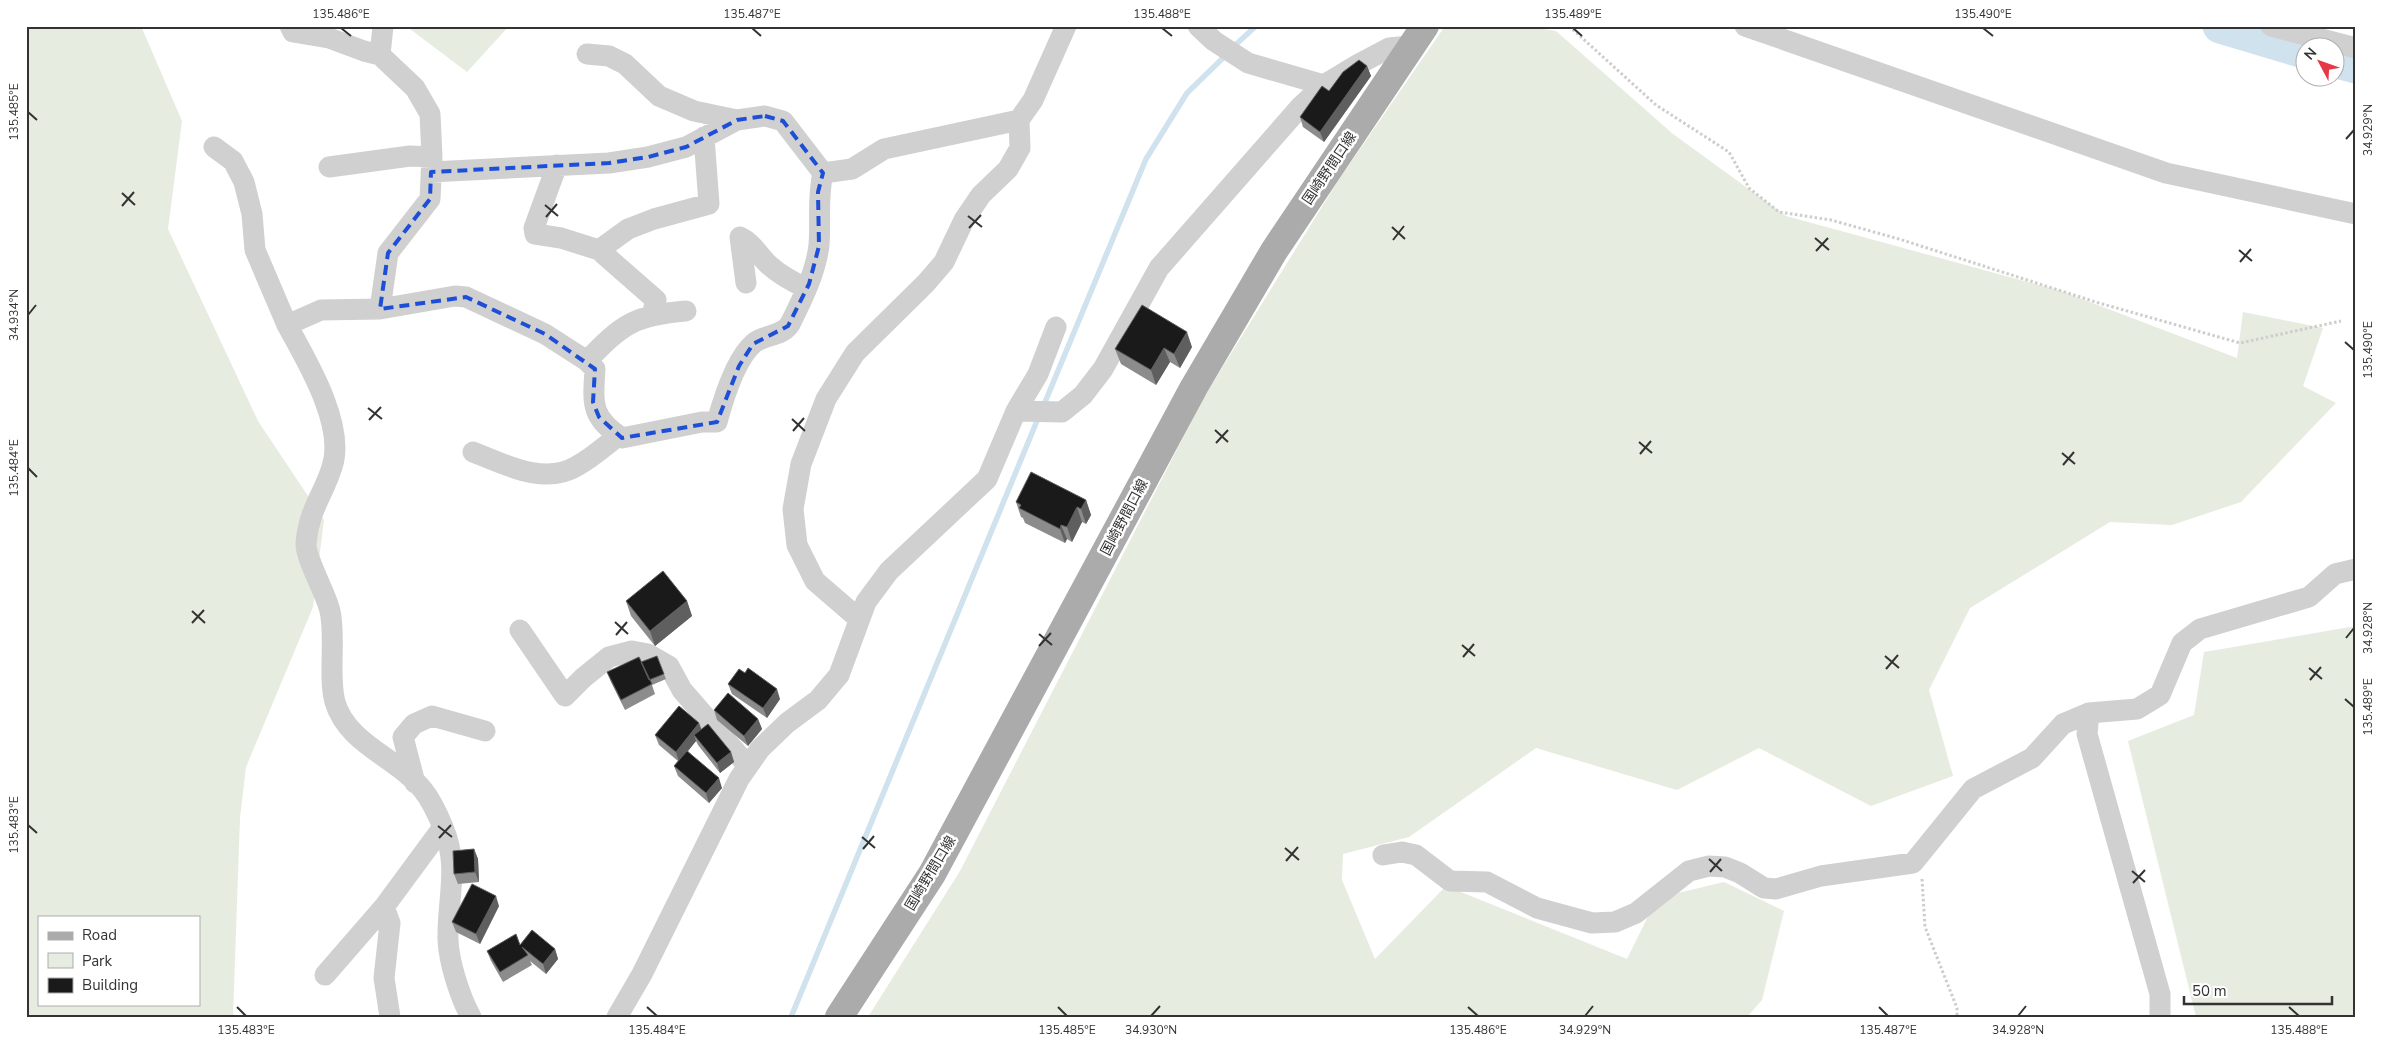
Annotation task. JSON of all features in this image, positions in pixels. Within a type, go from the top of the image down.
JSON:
[{"type":"main road","name":"国崎野間口線","points":[[839,1017],[932,874],[1194,387],[1274,251],[1417,36]]},
{"type":"street","points":[[290,26],[293,32],[329,38],[380,55],[416,88],[430,114],[432,165],[430,199],[388,252],[380,309]]},
{"type":"street","points":[[380,55],[383,26]]},
{"type":"street","points":[[859,619],[815,581],[798,545],[792,509],[802,464],[826,399],[854,353],[926,283],[944,262],[964,220],[981,195],[1008,170],[1020,148],[1019,120],[1033,100],[1066,26]]},
{"type":"street","points":[[1198,26],[1214,42],[1248,62],[1324,85]]},
{"type":"street","points":[[1745,26],[2166,173],[2356,214]]},
{"type":"street","points":[[2271,26],[2356,48]]},
{"type":"street","points":[[1016,411],[1062,412],[1083,395],[1103,369],[1159,268],[1301,106],[1324,85],[1389,48],[1417,36]]},
{"type":"street","points":[[587,54],[608,56],[626,64],[659,96],[694,111],[737,120]]},
{"type":"street","points":[[329,167],[410,156],[432,165],[609,163],[648,157],[686,146],[737,120],[765,116],[783,121],[823,173]]},
{"type":"street","points":[[823,173],[852,169],[884,149],[1019,120]]},
{"type":"street","points":[[599,250],[628,229],[654,219],[710,204],[704,137]]},
{"type":"street","points":[[214,148],[233,161],[244,182],[252,214],[255,250],[287,325],[317,379],[334,429],[333,466],[310,513],[306,545],[330,611],[335,702],[344,720],[368,746],[384,755],[423,790],[443,827],[453,858],[448,941],[462,1000],[471,1017]]},
{"type":"street","points":[[557,165],[534,228],[535,234],[561,238],[599,250],[656,300],[652,315]]},
{"type":"street","points":[[287,325],[321,310],[380,309],[455,296],[466,297],[545,334],[595,368],[593,402],[599,418],[622,438],[702,422],[717,422],[738,366],[753,344],[766,336],[781,333],[788,326],[806,288],[819,246],[818,192],[823,173]]},
{"type":"street","points":[[746,283],[740,237],[747,240],[768,265],[785,278],[806,288]]},
{"type":"street","points":[[587,361],[607,340],[632,321],[652,315],[686,312]]},
{"type":"street","points":[[618,1017],[642,974],[739,779],[760,749],[787,723],[818,700],[839,675],[866,602],[889,571],[987,479],[1016,411],[1038,374],[1056,327]]},
{"type":"street","points":[[473,452],[520,471],[553,474],[576,467],[618,436]]},
{"type":"street","points":[[1383,855],[1402,852],[1416,855],[1450,881],[1487,882],[1537,908],[1592,923],[1615,922],[1636,913],[1689,871],[1709,866],[1725,867],[1740,873],[1764,888],[1776,889],[1821,876],[1913,863],[1973,789],[2032,758],[2063,724],[2089,712],[2137,709],[2160,695],[2182,643],[2200,629],[2309,597],[2335,574],[2356,569]]},
{"type":"street","points":[[520,630],[565,696],[583,678],[609,657],[632,651],[648,654],[668,666],[682,690],[748,766]]},
{"type":"street","points":[[2089,712],[2086,734],[2160,994],[2160,1017]]},
{"type":"street","points":[[415,783],[404,737],[414,724],[432,716],[485,731]]},
{"type":"street","points":[[325,975],[384,907],[443,827]]},
{"type":"street","points":[[384,907],[390,923],[384,978],[390,1017]]},
{"type":"path","points":[[1569,26],[1656,105],[1729,152],[1749,188],[1779,212],[1831,220],[1899,239],[2099,303],[2240,343],[2341,321]]},
{"type":"path","points":[[1916,859],[1921,866],[1925,927],[1957,1008],[1957,1017]]},
{"type":"highlighted area","points":[[765,116],[783,121],[823,173],[818,192],[819,246],[809,284],[788,326],[753,344],[739,366],[717,422],[622,438],[599,417],[593,402],[595,369],[545,334],[466,297],[380,309],[388,253],[430,199],[431,172],[609,163],[648,157],[686,147],[737,120]]},
{"type":"green space","points":[[26,26],[141,26],[182,121],[168,229],[258,421],[324,520],[313,607],[246,767],[240,818],[233,1017],[26,1017]]},
{"type":"green space","points":[[406,26],[509,26],[467,72]]},
{"type":"green space","points":[[1445,26],[1526,26],[1556,31],[1673,134],[1786,216],[2061,291],[2237,358],[2243,312],[2323,328],[2303,386],[2336,403],[2241,502],[2172,525],[2110,522],[1970,608],[1929,690],[1953,776],[1871,806],[1759,748],[1677,790],[1536,748],[1409,837],[1343,854],[1342,880],[1375,959],[1446,886],[1627,959],[1657,898],[1724,882],[1784,911],[1762,1000],[1747,1017],[868,1017],[960,871],[1204,397],[1338,181]]},
{"type":"green space","points":[[2356,626],[2356,1017],[2196,1017],[2128,741],[2194,715],[2204,652]]},
{"type":"building","points":[[1359,60],[1367,66],[1320,132],[1300,117],[1322,86],[1329,91],[1343,72]]},
{"type":"building","points":[[1142,305],[1187,332],[1174,354],[1164,348],[1151,370],[1115,349]]},
{"type":"building","points":[[1031,472],[1086,500],[1081,509],[1077,507],[1067,527],[1061,525],[1060,529],[1019,508],[1021,505],[1016,502]]},
{"type":"building","points":[[663,571],[687,601],[650,631],[626,601]]},
{"type":"building","points":[[657,656],[664,674],[649,680],[641,662]]},
{"type":"building","points":[[639,657],[652,684],[621,700],[607,672]]},
{"type":"building","points":[[748,668],[777,689],[763,708],[728,684],[739,669],[745,673]]},
{"type":"building","points":[[728,693],[758,719],[744,736],[714,710]]},
{"type":"building","points":[[679,706],[699,723],[676,752],[655,735]]},
{"type":"building","points":[[708,724],[731,752],[717,763],[694,735]]},
{"type":"building","points":[[687,751],[719,778],[706,793],[674,766]]},
{"type":"building","points":[[474,849],[475,872],[454,874],[453,851]]},
{"type":"building","points":[[472,884],[496,896],[476,934],[452,922]]},
{"type":"building","points":[[532,930],[555,949],[543,964],[522,947],[528,955],[500,972],[487,951],[516,934],[520,945]]},
{"type":"waterway","points":[[1232,48],[1256,26]]},
{"type":"waterway","points":[[2220,26],[2294,48]]},
{"type":"waterway","points":[[1043,407],[1146,159],[1187,93],[1226,55]]},
{"type":"waterway","points":[[2344,63],[2356,66]]},
{"type":"waterway","points":[[791,1017],[1039,416]]}]
